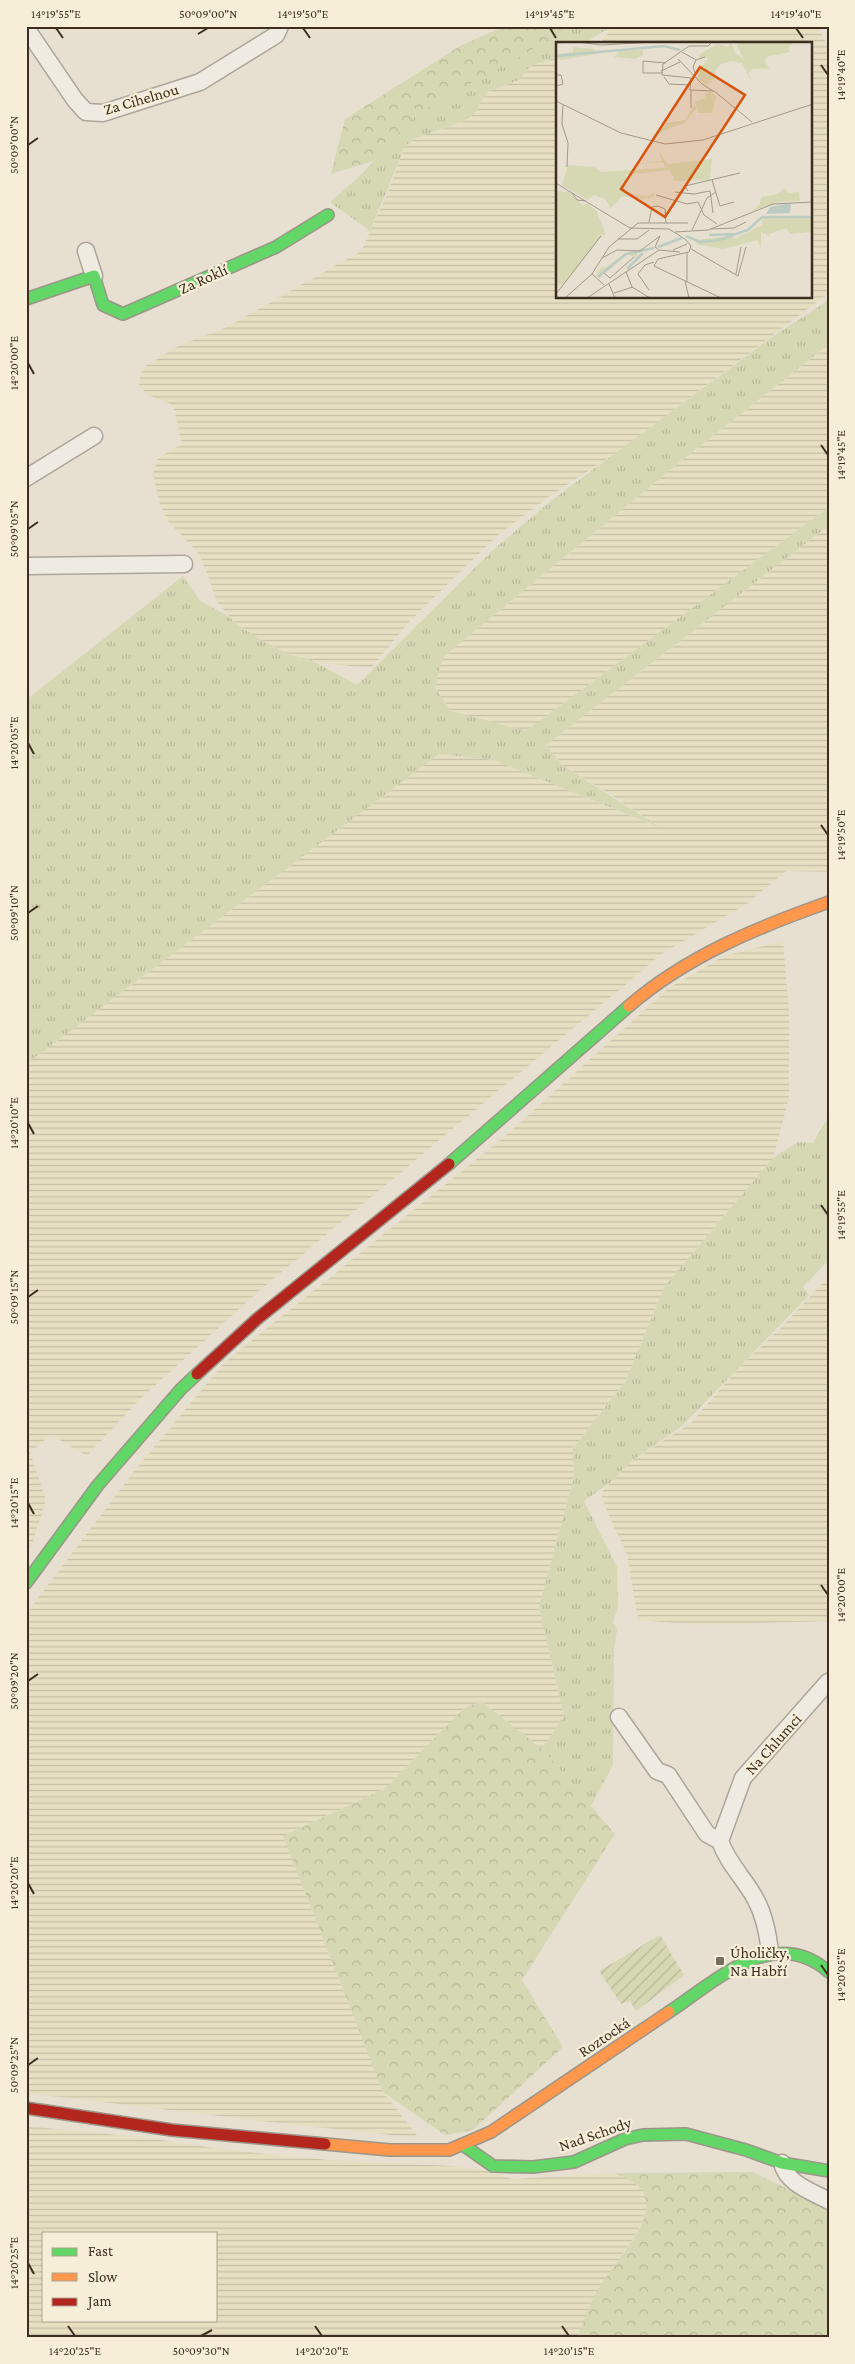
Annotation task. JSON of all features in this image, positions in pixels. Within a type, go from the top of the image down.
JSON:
[{"type":"street","name":"Za Cihelnou","points":[[26,28],[75,100],[86,112],[103,113],[200,82],[276,35],[280,26]]},
{"type":"street","name":"Za Roklí","points":[[86,251],[103,305],[123,314],[276,247],[328,215]]},
{"type":"street","points":[[26,299],[94,276]]},
{"type":"street","points":[[26,478],[94,436]]},
{"type":"street","points":[[26,566],[184,564]]},
{"type":"street","points":[[26,1583],[98,1485],[181,1389],[257,1319],[443,1170],[648,990],[719,946],[772,922],[829,902]]},
{"type":"street","name":"Na Chlumci","points":[[720,1841],[743,1778],[828,1682]]},
{"type":"street","points":[[619,1718],[657,1771],[668,1775],[707,1834],[720,1841],[725,1855],[756,1900],[767,1927],[770,1952]]},
{"type":"street","name":"Roztocká","points":[[26,2108],[172,2130],[390,2150],[449,2150],[491,2132],[506,2123],[737,1967],[758,1956],[770,1952],[786,1951],[806,1955],[829,1972]]},
{"type":"street","name":"Nad Schody","points":[[463,2145],[492,2166],[533,2167],[574,2162],[625,2139],[644,2135],[686,2134],[746,2150],[782,2163],[829,2171]]},
{"type":"street","points":[[782,2163],[786,2175],[793,2181],[829,2201]]},
{"type":"shaded area","points":[[613,26],[818,26],[829,49],[829,293],[620,450],[550,496],[499,534],[410,621],[371,668],[323,663],[290,655],[265,642],[236,624],[217,602],[197,552],[168,521],[159,502],[153,473],[158,458],[182,444],[173,405],[148,395],[139,385],[141,372],[146,366],[178,346],[227,327],[361,251],[386,197],[405,146],[416,138],[464,121],[474,113],[487,92],[519,80],[530,66],[556,57],[556,299],[812,299],[812,42],[601,42]]},
{"type":"shaded area","points":[[829,344],[829,507],[526,731],[451,711],[435,688],[443,657],[681,461]]},
{"type":"shaded area","points":[[829,525],[829,872],[786,871],[748,903],[663,953],[259,1291],[139,1400],[87,1456],[51,1435],[30,1452],[46,1500],[32,1544],[26,1552],[26,1064],[439,754],[494,760],[656,826],[613,796],[562,765],[546,745]]},
{"type":"shaded area","points":[[783,941],[789,1011],[789,1098],[773,1158],[665,1286],[625,1382],[573,1448],[574,1477],[539,1607],[564,1716],[542,1749],[481,1701],[463,1709],[386,1788],[283,1836],[383,2092],[419,2138],[26,2093],[26,1614],[135,1470],[224,1363],[504,1137],[670,987],[724,956]]},
{"type":"shaded area","points":[[829,1276],[829,1621],[699,1625],[638,1620],[627,1554],[608,1514],[601,1493],[630,1462],[691,1423],[741,1365],[780,1329]]},
{"type":"shaded area","points":[[26,2126],[148,2138],[227,2150],[328,2160],[453,2166],[483,2170],[513,2179],[613,2173],[631,2178],[645,2194],[647,2203],[644,2219],[631,2242],[595,2294],[577,2338],[26,2338]]},
{"type":"green space","points":[[505,26],[575,26],[414,115],[373,161],[331,174],[345,119],[460,46]]},
{"type":"green space","points":[[575,26],[612,26],[586,42],[556,42],[556,57],[530,66],[519,80],[487,92],[474,114],[464,121],[416,138],[405,146],[370,231],[330,202],[361,175],[414,115]]},
{"type":"green space","points":[[829,300],[829,344],[681,461],[443,657],[435,688],[451,711],[526,731],[829,507],[829,525],[546,745],[562,765],[659,827],[494,760],[439,754],[26,1064],[26,700],[183,576],[200,601],[230,617],[236,624],[290,655],[311,660],[357,685],[493,550],[552,500],[772,337]]},
{"type":"green space","points":[[829,1116],[829,1260],[803,1287],[809,1295],[683,1425],[630,1462],[611,1482],[584,1501],[617,1567],[618,1606],[613,1622],[617,1630],[614,1650],[613,1765],[591,1806],[542,1749],[564,1716],[539,1607],[574,1477],[573,1448],[625,1382],[665,1286],[773,1158],[798,1142],[813,1143]]},
{"type":"green space","points":[[481,1701],[542,1749],[615,1834],[522,1980],[563,2047],[473,2130],[445,2135],[383,2092],[283,1836],[386,1788],[463,1709]]},
{"type":"green space","points":[[660,1935],[684,1975],[636,2011],[630,2001],[621,2004],[599,1971]]},
{"type":"green space","points":[[753,2172],[829,2209],[829,2338],[577,2338],[592,2300],[629,2246],[646,2212],[645,2197],[635,2183],[614,2173]]},
{"type":"traffic: fast","points":[[26,299],[94,276],[103,305],[123,314],[276,247],[328,215]]},
{"type":"traffic: fast","points":[[449,1164],[629,1006]]},
{"type":"traffic: fast","points":[[26,1583],[98,1485],[181,1389],[197,1374]]},
{"type":"traffic: fast","points":[[669,2012],[726,1973],[747,1962],[767,1955],[788,1954],[809,1959],[829,1972]]},
{"type":"traffic: fast","points":[[463,2145],[493,2166],[533,2167],[574,2162],[625,2139],[643,2135],[686,2134],[746,2150],[782,2163],[829,2171]]},
{"type":"traffic: slow","points":[[629,1006],[651,988],[699,958],[750,933],[829,902]]},
{"type":"traffic: slow","points":[[325,2144],[390,2150],[449,2150],[491,2132],[669,2012]]},
{"type":"traffic: jam","points":[[197,1374],[257,1319],[449,1164]]},
{"type":"traffic: jam","points":[[26,2108],[172,2130],[325,2144]]},
{"type":"place","name":"Úholičky, Na Habří","points":[[720,1961]]}]
